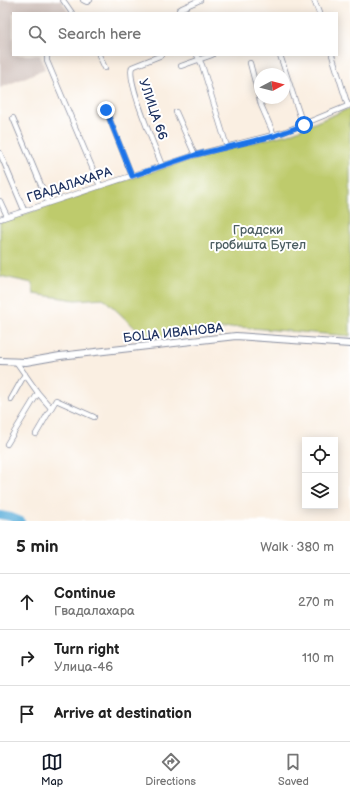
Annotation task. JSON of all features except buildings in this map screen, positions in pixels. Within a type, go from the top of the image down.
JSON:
[{"type":"street","points":[[63,0],[71,12]]},
{"type":"street","points":[[83,0],[85,2],[90,0]]},
{"type":"street","points":[[179,12],[182,8],[200,0]]},
{"type":"street","points":[[314,0],[319,12]]},
{"type":"street","points":[[47,56],[47,61],[100,186]]},
{"type":"street","points":[[99,56],[105,68]]},
{"type":"street","name":"УЛИЦА 66","points":[[160,56],[132,67],[130,70],[133,89],[162,166]]},
{"type":"street","points":[[198,56],[227,147]]},
{"type":"street","points":[[181,66],[210,56]]},
{"type":"street","points":[[280,56],[304,125]]},
{"type":"street","points":[[332,56],[349,105]]},
{"type":"street","points":[[250,63],[261,105],[274,136]]},
{"type":"street","name":"ГВАДАЛАХАРА","points":[[0,219],[195,155],[274,136],[304,125],[349,105]]},
{"type":"street","points":[[106,110],[132,176]]},
{"type":"street","points":[[176,112],[195,155]]},
{"type":"street","points":[[13,118],[48,202]]},
{"type":"street","points":[[0,153],[24,210]]},
{"type":"street","points":[[0,201],[7,216]]},
{"type":"street","name":"БОЦА ИВАНОВА","points":[[0,361],[17,363],[60,356],[236,336],[350,344]]},
{"type":"street","points":[[17,363],[38,393],[51,408]]},
{"type":"street","points":[[11,399],[25,374]]},
{"type":"street","points":[[6,444],[38,393]]},
{"type":"street","points":[[36,434],[56,400],[94,417]]},
{"type":"shaded area","points":[[0,0],[61,0],[68,12],[12,12],[12,56],[40,56],[45,69],[0,88]]},
{"type":"green space","name":"Градски гробишта Бутел","points":[[350,108],[350,336],[238,327],[147,339],[103,298],[76,300],[34,294],[32,283],[0,276],[0,222],[206,154],[288,134]]},
{"type":"waterway","points":[[0,515],[21,521]]},
{"type":"route","points":[[106,110],[132,176],[195,155],[274,136],[304,125]]}]
